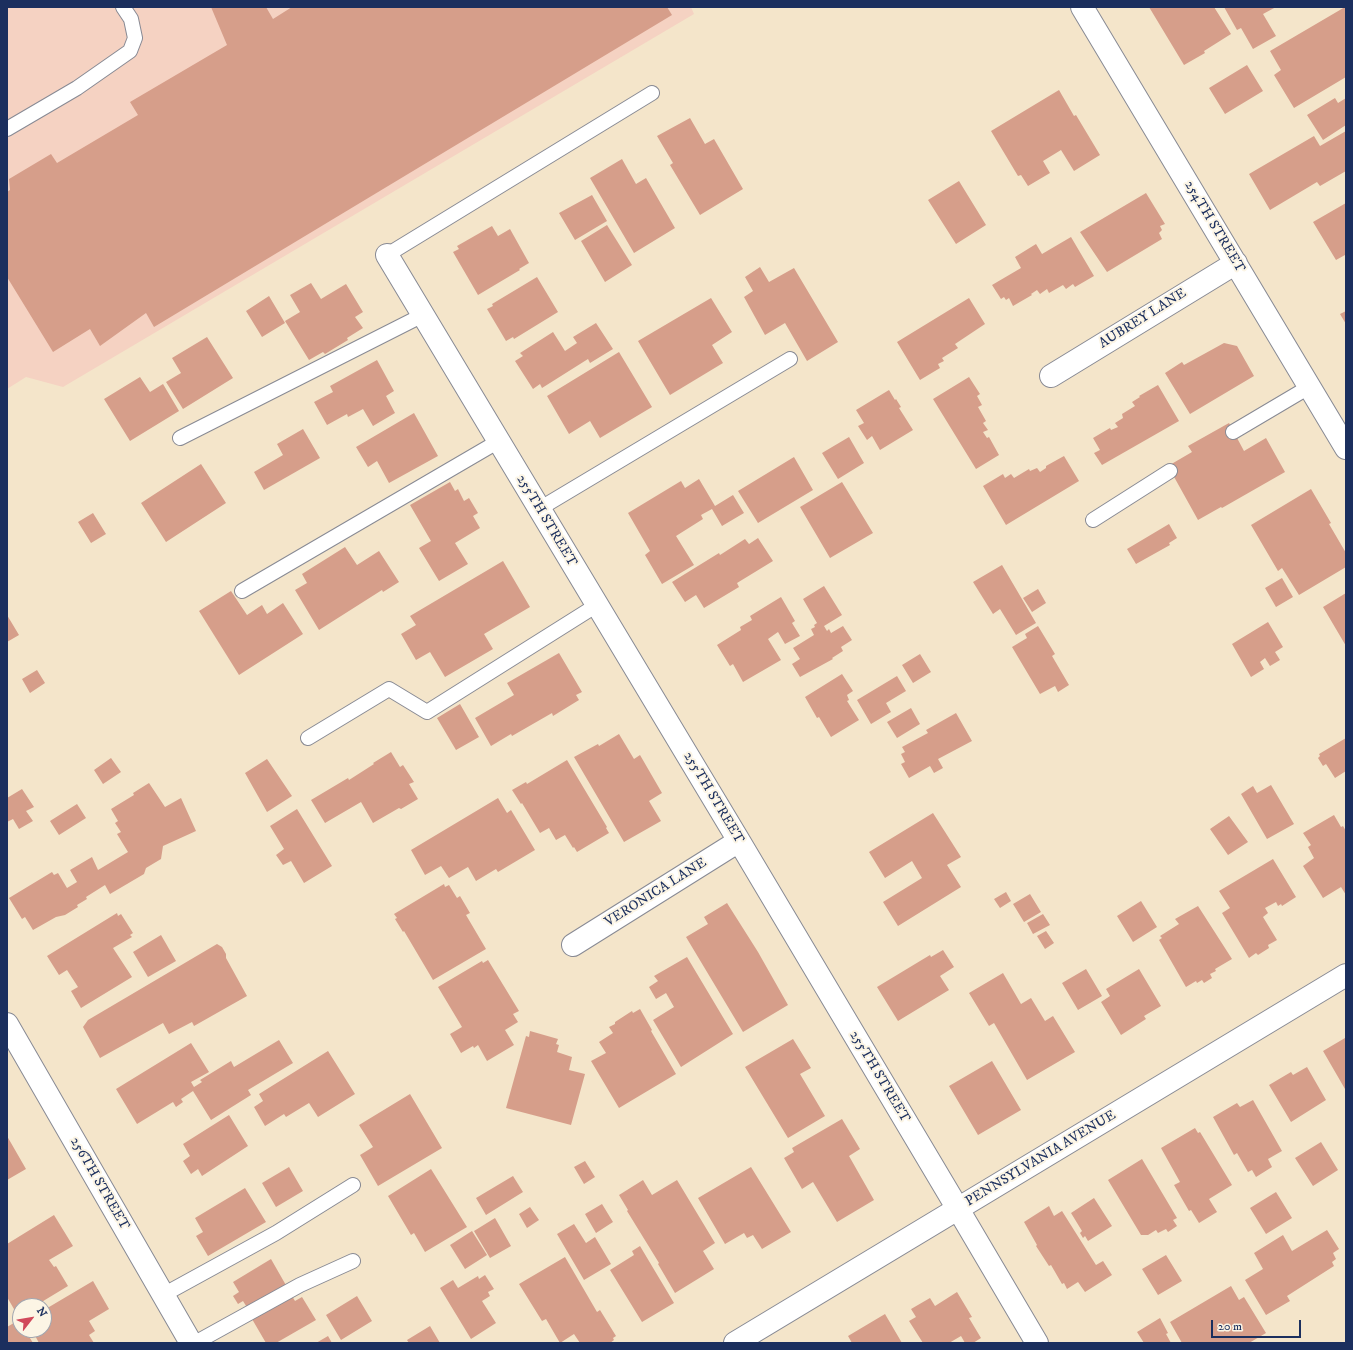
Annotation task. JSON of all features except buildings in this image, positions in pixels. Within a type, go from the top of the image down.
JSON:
[{"type":"street","name":"254TH STREET","points":[[1082,7],[1346,448]]},
{"type":"street","name":"255TH STREET","points":[[387,255],[739,841],[1037,1343]]},
{"type":"street","name":"AUBREY LANE","points":[[1051,376],[1236,263]]},
{"type":"street","name":"VERONICA LANE","points":[[573,945],[739,841]]},
{"type":"street","name":"PENNSYLVANIA AVENUE","points":[[736,1343],[1346,975]]},
{"type":"street","name":"256TH STREET","points":[[7,1024],[190,1343]]},
{"type":"lane","points":[[7,129],[77,88],[130,51],[135,38],[131,19],[123,7]]},
{"type":"lane","points":[[387,255],[652,93]]},
{"type":"lane","points":[[180,438],[423,315]]},
{"type":"lane","points":[[539,509],[790,359]]},
{"type":"lane","points":[[1233,432],[1309,387]]},
{"type":"lane","points":[[242,590],[499,441]]},
{"type":"lane","points":[[1093,520],[1170,471]]},
{"type":"lane","points":[[308,738],[389,689],[427,712],[597,605]]},
{"type":"lane","points":[[163,1295],[276,1233],[353,1186]]},
{"type":"lane","points":[[195,1343],[300,1285],[353,1261]]},
{"type":"shaded area","points":[[7,7],[691,7],[694,14],[63,387],[26,377],[7,389]]}]
